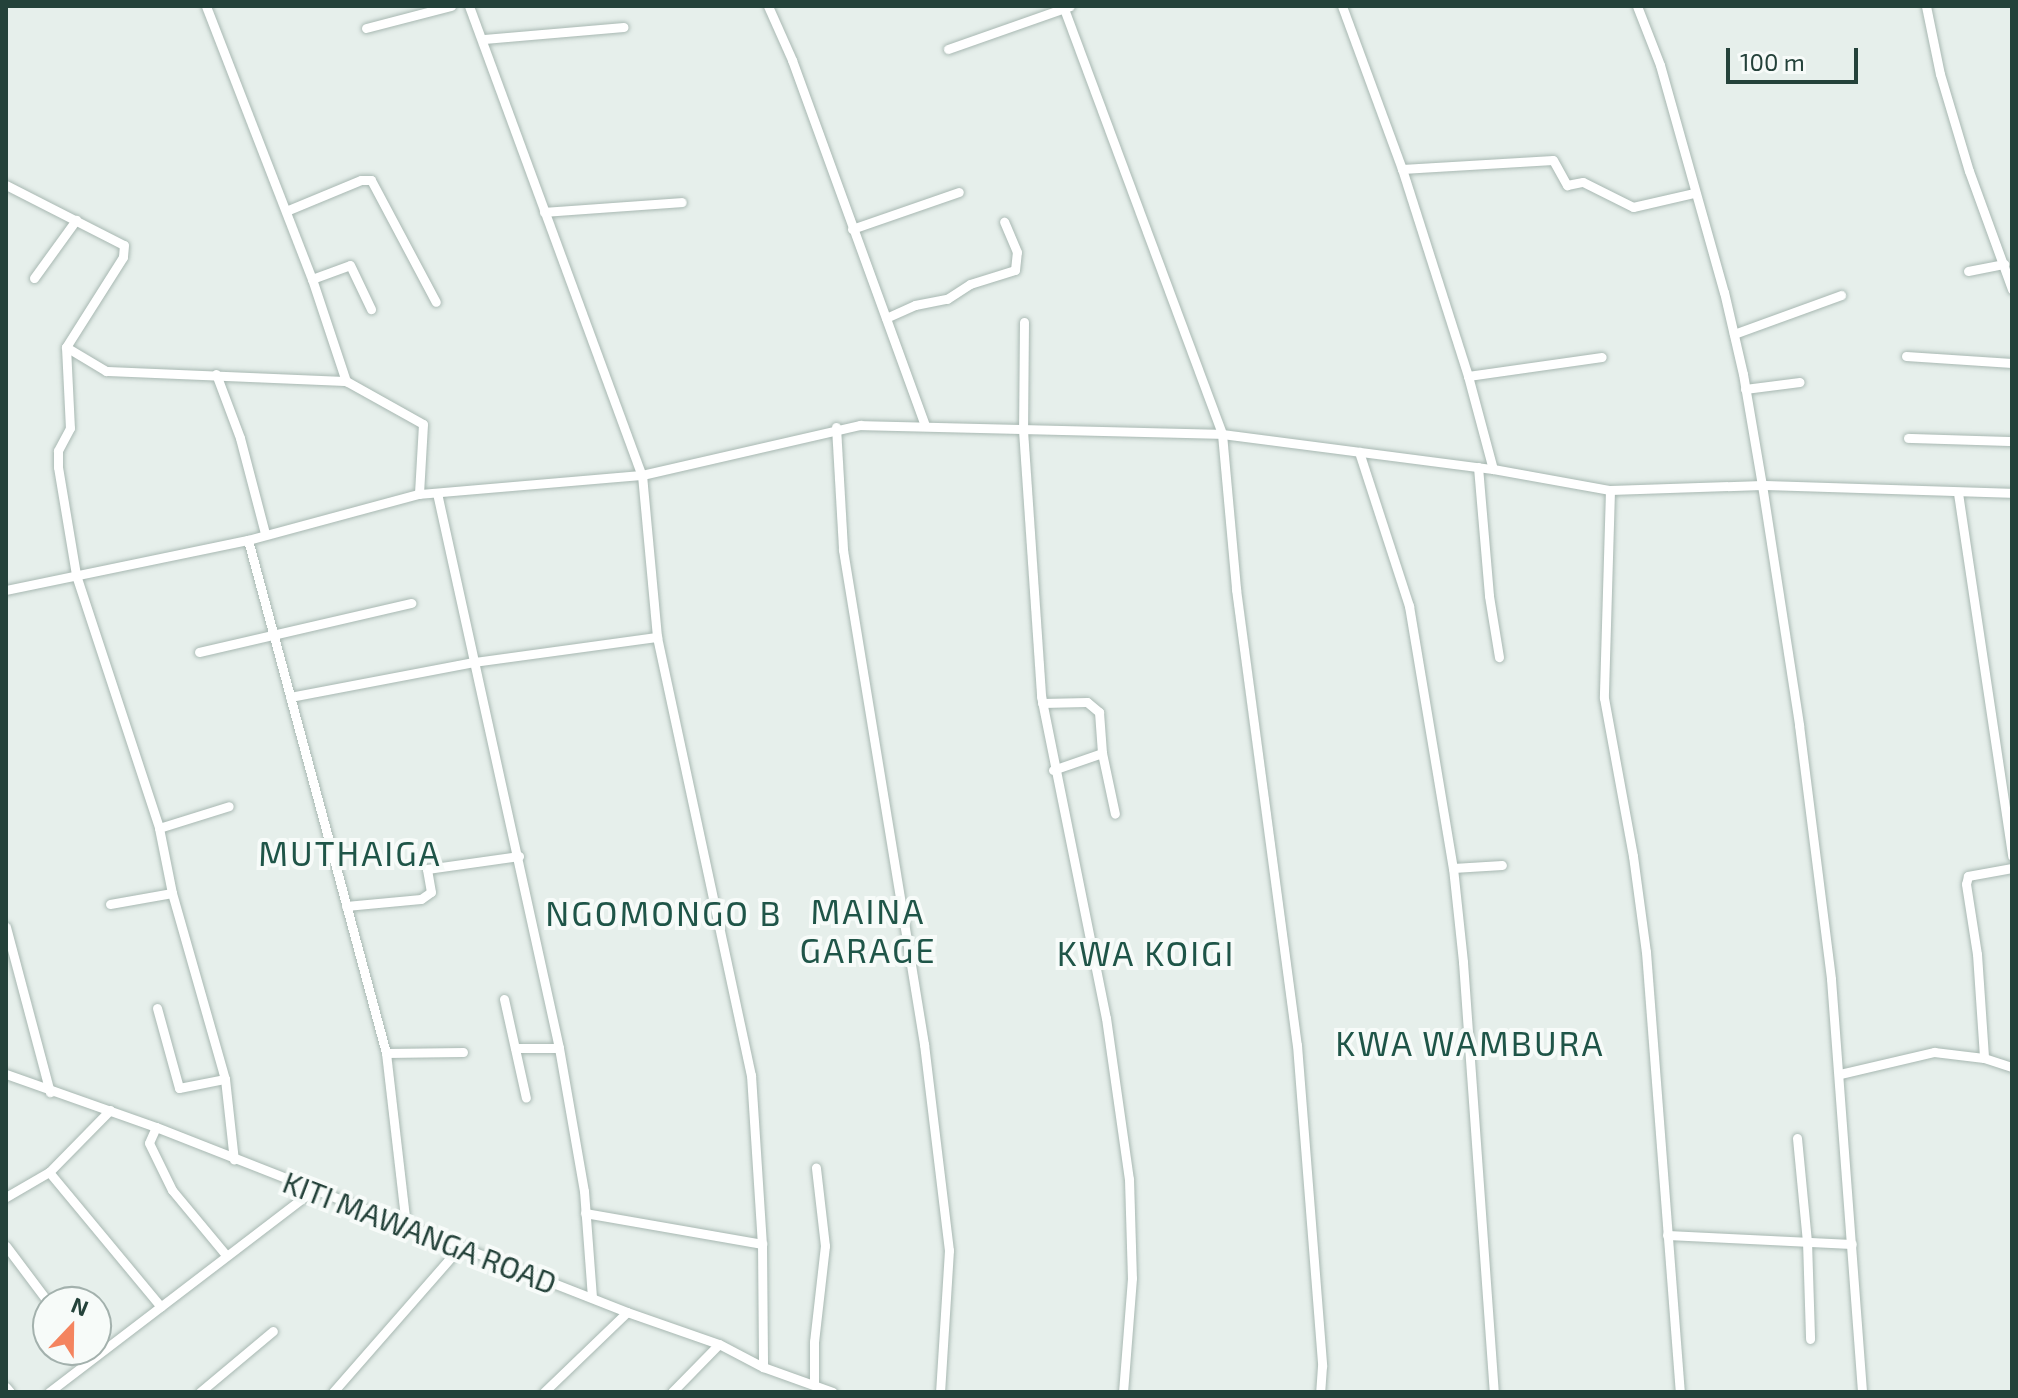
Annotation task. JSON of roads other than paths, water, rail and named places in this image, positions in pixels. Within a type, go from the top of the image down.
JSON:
[{"type":"street","points":[[206,6],[312,279],[346,381]]},
{"type":"street","points":[[366,28],[451,6]]},
{"type":"street","points":[[469,6],[484,39],[544,212],[642,475],[657,637],[751,1075],[762,1244],[763,1367]]},
{"type":"street","points":[[768,6],[792,60],[925,425]]},
{"type":"street","points":[[1342,6],[1402,169],[1468,376],[1493,469]]},
{"type":"street","points":[[1637,6],[1660,65],[1734,334],[1762,485],[1818,870],[1840,1074],[1862,1392]]},
{"type":"street","points":[[1926,6],[1940,74],[1969,171],[2012,289]]},
{"type":"street","points":[[948,49],[1066,7],[1222,434],[1236,589],[1297,1045],[1321,1351],[1320,1392]]},
{"type":"street","points":[[484,39],[623,27]]},
{"type":"street","points":[[1402,169],[1477,162],[1553,160],[1567,185],[1583,182],[1633,207],[1694,193]]},
{"type":"street","points":[[286,211],[361,180],[371,180],[436,302]]},
{"type":"street","points":[[6,185],[118,241],[125,252],[66,347],[70,428],[57,459],[76,575],[159,828],[172,893],[225,1079],[234,1160]]},
{"type":"street","points":[[852,229],[959,192]]},
{"type":"street","points":[[544,212],[682,202]]},
{"type":"street","points":[[34,278],[76,220]]},
{"type":"street","points":[[886,318],[915,305],[947,299],[970,284],[1015,270],[1017,252],[1004,222]]},
{"type":"street","points":[[1968,271],[2004,264]]},
{"type":"street","points":[[312,279],[350,265],[371,309]]},
{"type":"street","points":[[1734,334],[1841,295]]},
{"type":"street","points":[[1024,322],[1023,430],[1042,703],[1053,770],[1106,1018],[1129,1179],[1132,1278],[1123,1392]]},
{"type":"street","points":[[66,347],[106,371],[346,381],[423,424],[419,494]]},
{"type":"street","points":[[1906,356],[2012,363]]},
{"type":"street","points":[[1468,376],[1602,357]]},
{"type":"street","points":[[216,374],[240,438],[265,533]]},
{"type":"street","points":[[1745,389],[1800,382]]},
{"type":"street","points":[[6,590],[248,540],[419,494],[642,475],[836,427],[925,425],[1222,434],[1493,469],[1610,490],[1762,485],[2012,493]]},
{"type":"street","points":[[836,427],[843,550],[924,1044],[949,1250],[940,1392]]},
{"type":"street","points":[[1908,438],[2012,441]]},
{"type":"street","points":[[1359,452],[1409,606],[1453,868],[1463,962],[1494,1392]]},
{"type":"street","points":[[1478,467],[1489,596],[1499,657]]},
{"type":"street","points":[[1610,490],[1604,698],[1633,856],[1646,952],[1680,1392]]},
{"type":"street","points":[[437,493],[559,1048],[585,1213],[592,1298]]},
{"type":"street","points":[[1958,493],[2012,856]]},
{"type":"street","points":[[248,540],[386,1053],[406,1227]]},
{"type":"street","points":[[199,652],[275,637],[348,616],[411,603]]},
{"type":"street","points":[[290,697],[474,662],[657,637]]},
{"type":"street","points":[[1042,703],[1087,702],[1092,705],[1102,721],[1102,753],[1115,814]]},
{"type":"street","points":[[1053,770],[1102,753]]},
{"type":"street","points":[[159,828],[229,806]]},
{"type":"street","points":[[346,906],[421,899],[431,892],[427,869],[519,856]]},
{"type":"street","points":[[1453,868],[1502,865]]},
{"type":"street","points":[[1984,1058],[1977,954],[1966,884],[1968,876],[2012,868]]},
{"type":"street","points":[[110,904],[172,893]]},
{"type":"street","points":[[6,927],[50,1092]]},
{"type":"street","points":[[504,999],[526,1098]]},
{"type":"street","points":[[157,1008],[179,1088],[225,1079]]},
{"type":"street","points":[[515,1048],[559,1048]]},
{"type":"street","points":[[386,1053],[463,1052]]},
{"type":"street","points":[[1840,1074],[1934,1052],[1984,1058],[2012,1067]]},
{"type":"street","name":"KITI MAWANGA ROAD","points":[[6,1074],[156,1127],[406,1227],[719,1344],[763,1367],[833,1392]]},
{"type":"street","points":[[8,1191],[49,1172],[110,1110]]},
{"type":"street","points":[[156,1127],[149,1143],[172,1190],[226,1255]]},
{"type":"street","points":[[1797,1138],[1807,1241],[1810,1339]]},
{"type":"street","points":[[814,1383],[814,1342],[825,1246],[816,1168]]},
{"type":"street","points":[[49,1172],[161,1307]]},
{"type":"street","points":[[112,1343],[313,1190]]},
{"type":"street","points":[[585,1213],[762,1244]]},
{"type":"street","points":[[1667,1235],[1852,1244]]},
{"type":"street","points":[[6,1246],[36,1286]]},
{"type":"street","points":[[333,1392],[460,1247]]},
{"type":"street","points":[[544,1392],[627,1312]]},
{"type":"street","points":[[200,1392],[273,1331]]},
{"type":"street","points":[[672,1392],[719,1344]]},
{"type":"street","points":[[49,1392],[82,1366]]},
{"type":"district","name":"MUTHAIGA","points":[[350,853]]},
{"type":"district","name":"NGOMONGO B","points":[[664,913]]},
{"type":"district","name":"MAINA GARAGE","points":[[868,930]]},
{"type":"district","name":"KWA KOIGI","points":[[1146,953]]},
{"type":"district","name":"KWA WAMBURA","points":[[1470,1043]]}]
